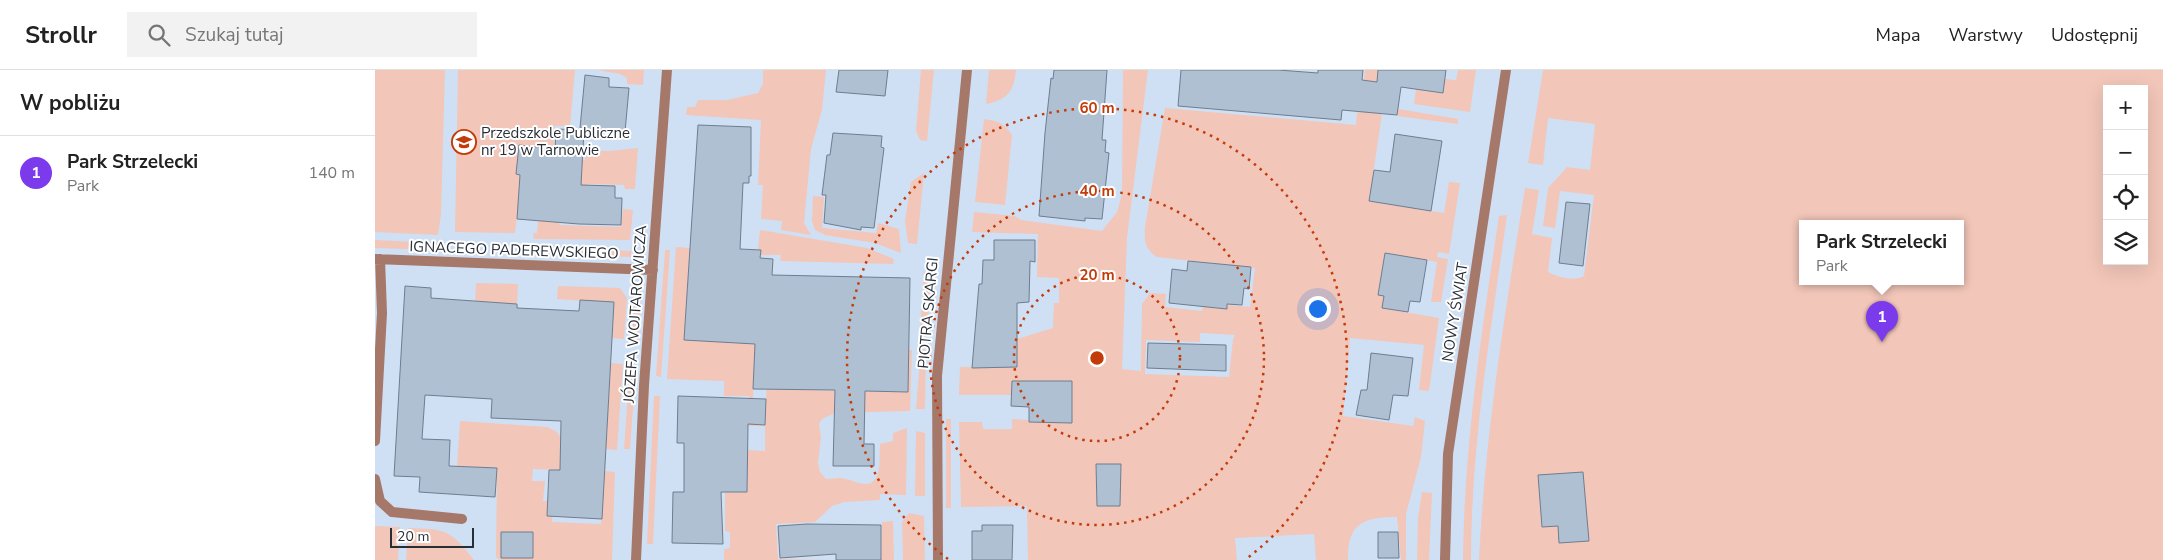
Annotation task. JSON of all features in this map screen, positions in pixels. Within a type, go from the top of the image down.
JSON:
[{"type":"street","name":"JÓZEFA WOJTAROWICZA","points":[[636,560],[644,385],[667,70]]},
{"type":"street","name":"PIOTRA SKARGI","points":[[938,560],[937,376],[967,70]]},
{"type":"street","name":"NOWY ŚWIAT","points":[[1445,560],[1448,454],[1506,70]]},
{"type":"street","name":"IGNACEGO PADEREWSKIEGO","points":[[377,259],[653,270]]},
{"type":"street","points":[[375,441],[382,313],[377,259]]},
{"type":"street","points":[[375,479],[380,501],[392,512],[462,519]]},
{"type":"shaded area","points":[[375,70],[445,70],[441,214],[438,235],[375,232]]},
{"type":"shaded area","points":[[458,70],[575,70],[570,126],[555,126],[553,158],[585,160],[585,150],[609,151],[638,148],[635,189],[625,189],[624,185],[588,184],[587,195],[556,220],[560,225],[621,227],[623,209],[633,210],[630,240],[534,239],[533,233],[537,233],[538,220],[519,199],[515,233],[455,232]]},
{"type":"shaded area","points":[[597,70],[644,70],[643,85],[627,84],[627,78],[620,74]]},
{"type":"shaded area","points":[[763,70],[826,70],[822,110],[811,149],[804,223],[811,235],[781,230],[782,221],[761,219],[763,185],[758,185],[761,120],[686,115],[687,107],[695,107],[698,100],[727,100],[758,93],[763,84]]},
{"type":"shaded area","points":[[921,70],[934,70],[927,141],[920,140],[916,131]]},
{"type":"shaded area","points":[[989,70],[1016,70],[1013,84],[1008,94],[999,100],[986,104]]},
{"type":"shaded area","points":[[1123,70],[1148,70],[1127,238],[1122,369],[1141,371],[1142,304],[1150,293],[1166,294],[1165,307],[1202,311],[1204,303],[1250,307],[1255,268],[1157,257],[1148,248],[1145,241],[1145,227],[1165,108],[1356,125],[1360,80],[1364,80],[1365,70],[1403,70],[1376,113],[1382,114],[1369,201],[1444,213],[1449,182],[1460,183],[1449,254],[1438,252],[1437,257],[1448,259],[1441,302],[1431,302],[1437,262],[1385,253],[1378,295],[1384,296],[1382,308],[1439,318],[1429,391],[1419,390],[1424,345],[1350,338],[1343,416],[1413,426],[1415,417],[1425,421],[1421,457],[1406,514],[1406,560],[1401,560],[1397,517],[1385,517],[1367,521],[1354,530],[1348,548],[1348,560],[1316,560],[1314,534],[1235,538],[1237,560],[1028,560],[1027,506],[961,507],[959,422],[982,422],[983,429],[1012,429],[1012,419],[1072,423],[1072,381],[1012,381],[1011,395],[959,395],[960,367],[1017,367],[1017,339],[1053,328],[1054,303],[1059,303],[1059,278],[1037,277],[1038,234],[972,232],[974,212],[1015,216],[1021,220],[1102,231],[1117,212],[1122,194]],"holes":[[[1200,333],[1235,335],[1229,377],[1145,374],[1146,340],[1200,342]],[[1097,464],[1121,465],[1120,506],[1097,506]]]},
{"type":"shaded area","points":[[1458,70],[1476,70],[1470,112],[1414,104],[1416,89],[1442,93],[1445,79],[1456,80]]},
{"type":"shaded area","points":[[1543,70],[2163,70],[2163,560],[1479,560],[1491,420],[1503,327],[1525,188],[1539,190],[1532,234],[1552,238],[1548,272],[1571,279],[1584,276],[1594,195],[1560,191],[1555,228],[1543,226],[1548,188],[1567,167],[1590,170],[1595,124],[1548,118],[1543,165],[1528,163]]},
{"type":"shaded area","points":[[1398,109],[1458,119],[1458,124],[1397,116]]},
{"type":"shaded area","points":[[984,119],[1000,123],[1012,135],[1005,205],[975,202]]},
{"type":"shaded area","points":[[924,173],[917,244],[908,243],[905,221],[911,182]]},
{"type":"shaded area","points":[[813,196],[824,197],[822,228],[876,233],[878,223],[899,229],[901,253],[875,243],[825,235],[815,230],[812,221]]},
{"type":"shaded area","points":[[1507,215],[1478,430],[1474,473],[1471,560],[1463,560],[1470,430],[1480,344],[1499,216]]},
{"type":"shaded area","points":[[760,230],[867,248],[894,259],[893,264],[780,261],[781,255],[760,255],[761,251],[758,250]]},
{"type":"shaded area","points":[[375,240],[438,243],[434,250],[375,248]]},
{"type":"shaded area","points":[[532,247],[631,251],[631,257],[535,254]]},
{"type":"shaded area","points":[[676,247],[690,248],[684,339],[755,344],[752,424],[765,425],[768,353],[804,390],[907,392],[908,350],[912,350],[910,411],[835,413],[822,419],[819,424],[821,437],[818,463],[820,472],[826,479],[843,478],[865,484],[875,480],[877,475],[880,462],[880,444],[893,441],[893,433],[907,428],[906,495],[880,494],[880,500],[844,502],[832,506],[815,522],[776,524],[778,559],[831,560],[724,560],[724,549],[730,548],[730,532],[725,531],[725,492],[747,492],[748,450],[765,451],[765,426],[748,426],[749,396],[724,396],[724,381],[667,379]]},
{"type":"shaded area","points":[[665,250],[670,250],[661,377],[656,376]]},
{"type":"shaded area","points":[[924,272],[931,272],[927,334],[920,334]]},
{"type":"shaded area","points":[[476,283],[518,284],[517,304],[475,301]]},
{"type":"shaded area","points":[[635,285],[640,288],[641,293],[638,344],[632,343]]},
{"type":"shaded area","points":[[558,286],[620,288],[627,298],[624,339],[612,338],[614,303],[557,299]]},
{"type":"shaded area","points":[[921,348],[926,351],[925,409],[916,409]]},
{"type":"shaded area","points":[[611,363],[623,364],[617,450],[606,449]]},
{"type":"shaded area","points":[[630,365],[636,365],[630,449],[624,449]]},
{"type":"shaded area","points":[[654,396],[660,396],[653,544],[647,544]]},
{"type":"shaded area","points":[[946,419],[951,419],[951,508],[946,508]]},
{"type":"shaded area","points":[[460,421],[547,427],[556,431],[560,436],[560,470],[533,469],[532,481],[545,481],[543,501],[553,501],[552,522],[601,524],[604,471],[615,472],[612,560],[500,560],[496,557],[497,468],[457,466]]},
{"type":"shaded area","points":[[916,431],[925,433],[925,496],[915,496]]},
{"type":"shaded area","points":[[1422,492],[1432,493],[1429,560],[1417,560],[1418,518]]},
{"type":"shaded area","points":[[909,513],[924,516],[925,560],[903,560],[902,522]]},
{"type":"shaded area","points":[[893,521],[894,560],[881,560],[882,522]]},
{"type":"shaded area","points":[[375,526],[400,527],[398,560],[375,560]]},
{"type":"shaded area","points":[[408,528],[439,530],[446,533],[459,542],[474,560],[406,560]]},
{"type":"building","points":[[839,70],[888,70],[885,96],[836,92]]},
{"type":"building","points":[[1054,70],[1107,70],[1102,140],[1106,140],[1105,152],[1109,153],[1102,219],[1085,218],[1085,221],[1039,216],[1045,133],[1051,78],[1053,79]]},
{"type":"building","points":[[1181,70],[1278,70],[1318,73],[1318,70],[1363,70],[1362,80],[1377,82],[1378,70],[1446,70],[1443,93],[1401,87],[1397,115],[1342,110],[1341,120],[1178,106]]},
{"type":"building","points":[[585,75],[609,78],[609,87],[629,88],[625,132],[580,128]]},
{"type":"building","points":[[698,125],[751,127],[751,176],[749,176],[749,183],[743,183],[740,249],[761,250],[760,258],[773,259],[772,275],[910,278],[908,392],[865,391],[864,444],[874,444],[874,466],[833,466],[835,390],[753,389],[755,344],[684,340]]},
{"type":"building","points":[[556,129],[584,130],[581,185],[615,186],[615,198],[622,198],[621,225],[517,219],[520,175],[516,174],[519,145],[555,149]]},
{"type":"building","points":[[833,133],[882,136],[881,147],[884,148],[874,228],[861,227],[861,230],[824,223],[826,195],[822,195],[827,155],[830,155]]},
{"type":"building","points":[[1395,134],[1442,141],[1431,211],[1369,201],[1374,170],[1390,172]]},
{"type":"building","points":[[1566,202],[1590,204],[1583,266],[1559,263]]},
{"type":"building","points":[[994,240],[1035,240],[1035,262],[1030,261],[1029,302],[1017,303],[1017,367],[972,368],[979,284],[982,284],[983,260],[994,260]]},
{"type":"building","points":[[1385,253],[1427,260],[1420,302],[1410,301],[1408,312],[1382,308],[1384,296],[1378,295]]},
{"type":"building","points":[[1188,261],[1251,267],[1249,289],[1244,288],[1242,305],[1227,304],[1227,309],[1169,303],[1172,269],[1187,271]]},
{"type":"building","points":[[405,286],[431,288],[431,298],[517,304],[517,308],[579,311],[580,300],[614,302],[602,519],[547,516],[549,470],[560,470],[561,421],[491,418],[492,399],[425,395],[422,439],[450,440],[449,466],[497,468],[495,497],[419,492],[420,477],[394,476]]},
{"type":"building","points":[[1148,343],[1226,345],[1226,371],[1147,368]]},
{"type":"building","points":[[1371,353],[1413,358],[1408,396],[1393,395],[1389,420],[1356,415],[1361,390],[1367,390]]},
{"type":"building","points":[[1012,381],[1072,381],[1072,423],[1029,422],[1029,407],[1011,406]]},
{"type":"building","points":[[678,396],[766,399],[765,425],[748,424],[747,492],[721,492],[723,544],[672,543],[673,492],[684,492],[684,443],[677,443]]},
{"type":"building","points":[[1096,464],[1121,464],[1120,506],[1097,506]]},
{"type":"building","points":[[1583,472],[1589,541],[1559,543],[1558,526],[1542,527],[1538,475]]},
{"type":"building","points":[[807,524],[881,525],[881,560],[836,560],[836,554],[780,558],[778,526]]},
{"type":"building","points":[[982,525],[1013,525],[1012,560],[972,560],[972,531],[982,531]]},
{"type":"building","points":[[501,532],[533,532],[533,558],[501,558]]},
{"type":"building","points":[[1378,532],[1398,532],[1399,558],[1378,558]]},
{"type":"place","name":"Przedszkole Publiczne nr 19 w Tarnowie","points":[[464,142]]},
{"type":"place","name":"Park Strzelecki","points":[[1882,342]]}]
